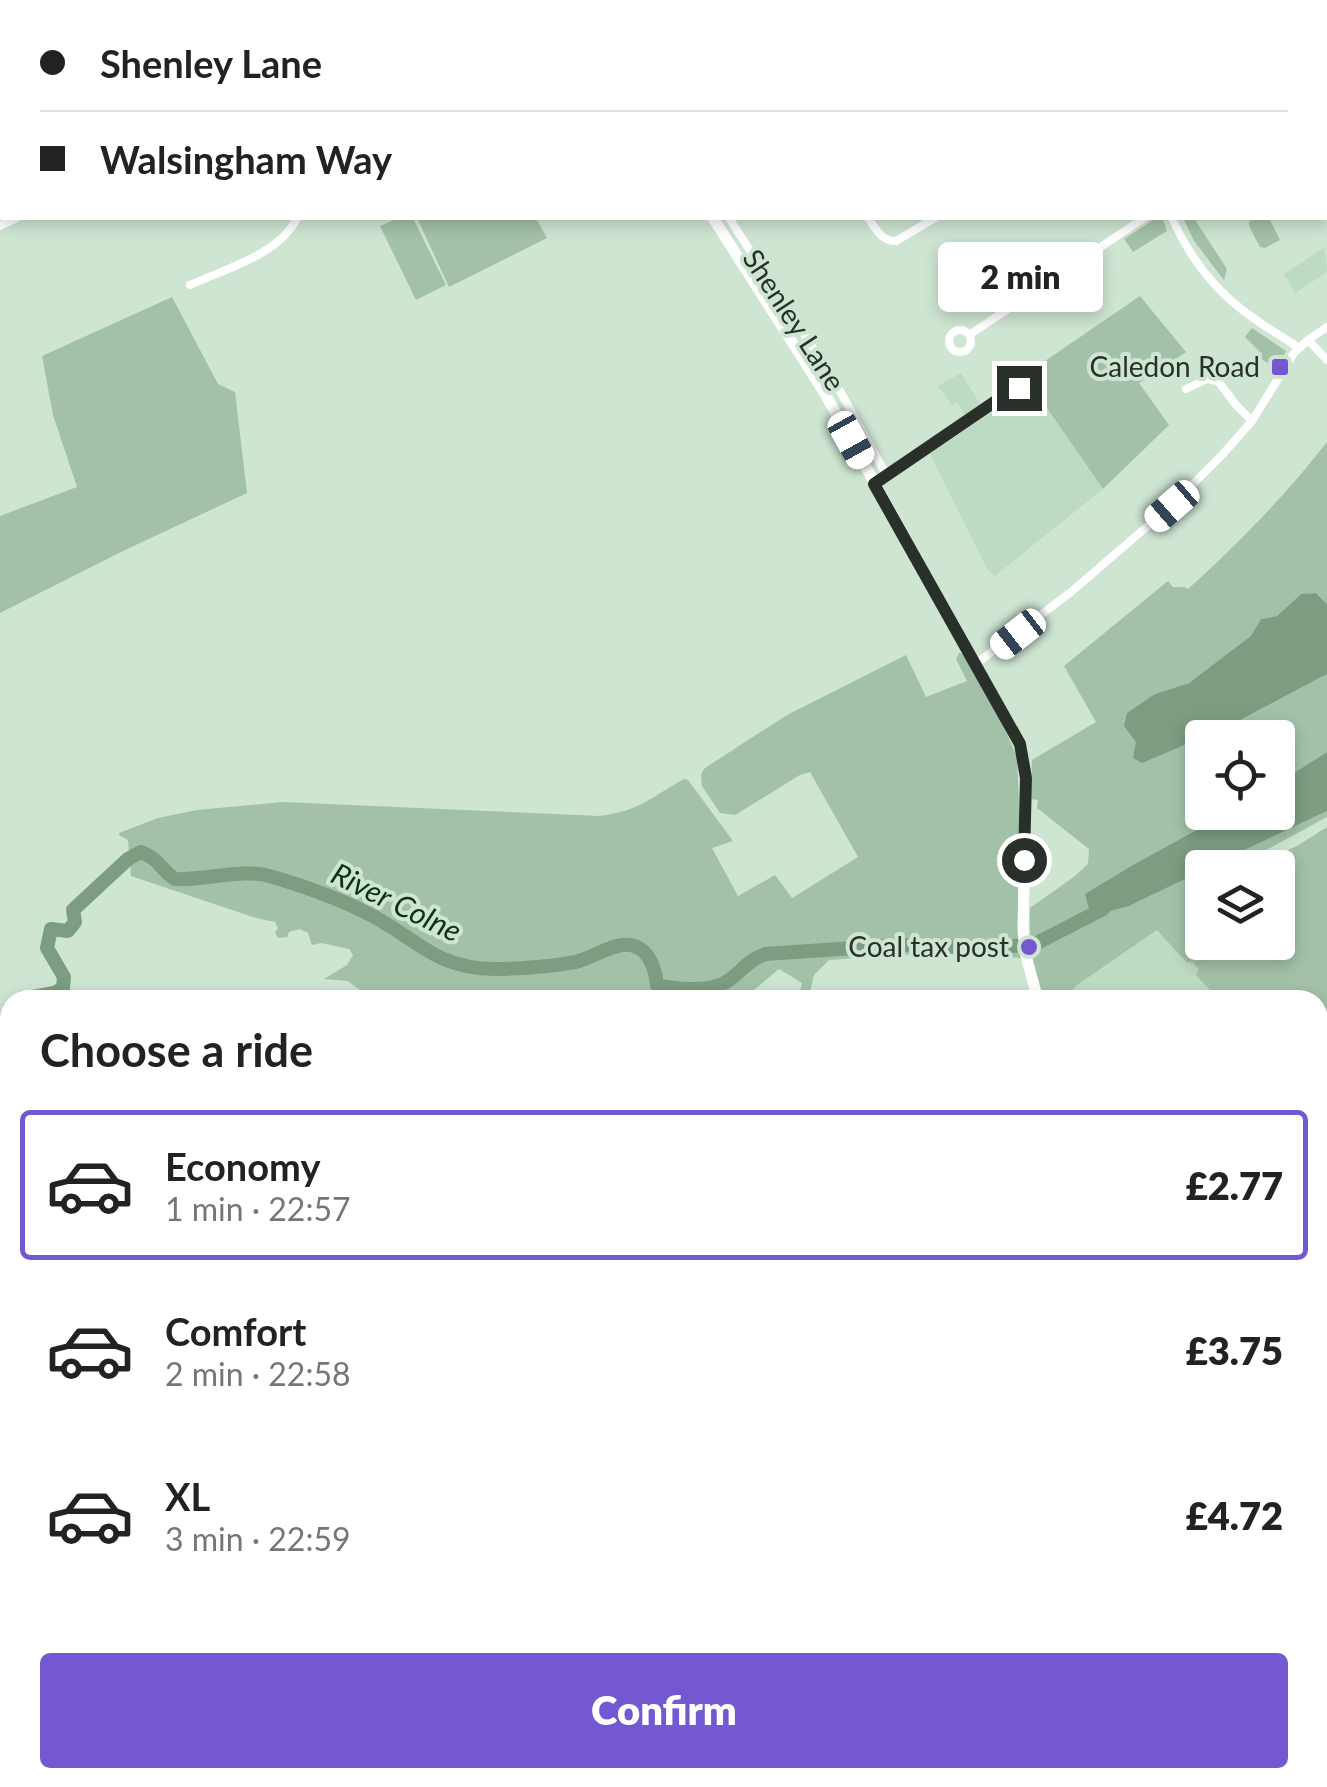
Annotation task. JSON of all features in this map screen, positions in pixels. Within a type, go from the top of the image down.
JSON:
[{"type":"main road","name":"Shenley Lane","points":[[721,220],[824,392],[1020,744],[1026,778],[1023,929],[1035,990]]},
{"type":"street","points":[[190,286],[277,244],[296,220]]},
{"type":"street","name":"Shenley Lane","points":[[721,220],[835,382],[887,476]]},
{"type":"street","points":[[869,220],[880,235],[891,241],[902,239],[932,220]]},
{"type":"street","points":[[970,336],[1141,220]]},
{"type":"street","points":[[1173,220],[1217,287],[1245,312],[1299,348]]},
{"type":"street","points":[[976,664],[1071,592],[1172,506],[1252,421],[1299,348],[1327,328]]},
{"type":"street","points":[[1308,340],[1327,360]]},
{"type":"street","points":[[1186,389],[1211,379],[1221,384],[1252,421]]},
{"type":"street","points":[[874,484],[1019,388]]},
{"type":"shaded area","points":[[394,220],[414,220],[446,285],[416,300],[380,226]]},
{"type":"shaded area","points":[[418,220],[537,220],[547,238],[449,287]]},
{"type":"shaded area","points":[[1153,220],[1163,220],[1167,231],[1133,252],[1124,239]]},
{"type":"shaded area","points":[[1184,220],[1195,220],[1227,269],[1224,280],[1194,241]]},
{"type":"shaded area","points":[[1270,220],[1280,240],[1260,247],[1249,222]]},
{"type":"shaded area","points":[[1325,247],[1327,272],[1295,293],[1284,274]]},
{"type":"shaded area","points":[[1140,296],[1186,352],[1139,383],[1169,425],[1103,489],[1026,374]]},
{"type":"shaded area","points":[[172,297],[218,384],[235,392],[247,493],[0,613],[0,516],[77,487],[53,415],[42,356]]},
{"type":"shaded area","points":[[1252,328],[1286,351],[1277,369],[1260,358],[1262,354],[1245,337]]},
{"type":"shaded area","points":[[961,373],[980,404],[965,415],[957,402],[952,405],[938,386]]},
{"type":"shaded area","points":[[1031,385],[1103,489],[995,576],[987,569],[930,454]]},
{"type":"shaded area","points":[[1327,442],[1327,604],[1316,593],[1301,594],[1277,616],[1261,619],[1252,636],[1189,683],[1155,694],[1136,742],[1142,762],[1185,744],[1185,830],[1196,830],[1133,865],[1129,906],[1185,879],[1185,960],[1295,960],[1295,850],[1288,850],[1327,827],[1327,990],[1210,990],[1196,975],[1199,969],[1186,962],[1157,930],[1072,990],[1040,990],[1031,943],[1030,908],[1088,864],[1089,849],[1037,808],[1038,800],[1031,799],[1032,760],[1096,722],[1064,666],[1168,581],[1173,587],[1188,589],[1261,518]]},
{"type":"shaded area","points":[[1316,593],[1327,604],[1327,674],[1240,720],[1185,720],[1185,745],[1142,763],[1133,758],[1136,742],[1124,726],[1127,713],[1155,694],[1189,683],[1251,636],[1261,619],[1277,616],[1301,594]]},
{"type":"shaded area","points":[[959,653],[963,654],[1017,757],[1021,958],[931,953],[829,960],[814,975],[810,990],[800,990],[802,983],[779,969],[754,990],[360,990],[348,981],[324,979],[347,965],[353,955],[349,949],[312,945],[308,933],[300,929],[278,938],[275,922],[131,876],[128,840],[119,835],[158,818],[197,810],[283,802],[599,816],[635,807],[684,779],[733,841],[712,848],[738,896],[775,875],[792,898],[858,857],[810,772],[735,815],[720,813],[702,786],[705,768],[787,715],[906,655],[926,697],[967,681],[956,659]]},
{"type":"shaded area","points":[[1327,674],[1327,752],[1295,772],[1295,720],[1240,720]]},
{"type":"shaded area","points":[[1327,752],[1327,811],[1295,826],[1295,772]]},
{"type":"shaded area","points":[[1327,811],[1327,817],[1266,850],[1245,850],[1295,830],[1295,826]]},
{"type":"shaded area","points":[[1196,830],[1287,830],[1245,850],[1185,850],[1185,879],[1129,906],[1091,916],[1085,894]]},
{"type":"shaded area","points":[[1158,929],[1185,962],[1200,969],[1197,976],[1210,990],[1072,990]]},
{"type":"waterway","name":"River Colne","points":[[59,990],[64,977],[47,948],[51,929],[68,931],[75,922],[73,910],[128,859],[141,852],[175,879],[249,873],[308,888],[365,912],[440,957],[474,968],[550,966],[630,945],[648,956],[657,985],[681,988],[717,986],[765,954],[899,945],[990,948],[1035,944],[1103,909]]},
{"type":"place","name":"Caledon Road","points":[[1280,367]]},
{"type":"place","name":"Coal tax post","points":[[1029,947]]},
{"type":"route","points":[[1019,388],[874,484],[1020,744],[1026,778],[1024,860]]}]
